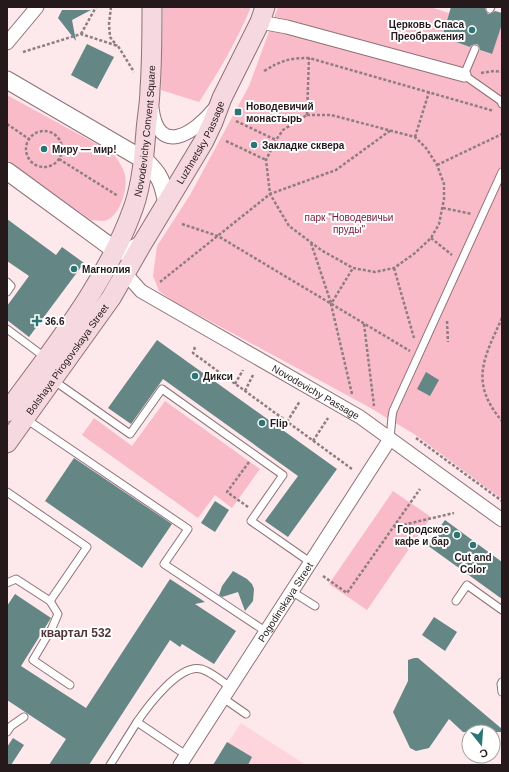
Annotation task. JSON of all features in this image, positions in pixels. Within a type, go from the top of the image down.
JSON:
[{"type":"main road","name":"Novodevichy Convent Square","points":[[115,250],[134,206],[144,160],[150,90],[152,7]]},
{"type":"main road","name":"Luzhnetsky Passage","points":[[125,274],[204,141],[222,98],[262,14]]},
{"type":"main road","name":"Bolshaya Pirogovskaya Street","points":[[10,404],[77,316],[96,286],[115,250]]},
{"type":"main road","name":"Bolshaya Pirogovskaya Street","points":[[7,443],[111,298],[125,274]]},
{"type":"street","points":[[7,43],[36,7]]},
{"type":"street","points":[[262,14],[287,27],[464,75]]},
{"type":"street","points":[[7,80],[144,160],[155,170],[163,185],[167,204]]},
{"type":"street","points":[[150,90],[154,120],[162,134],[169,137],[183,134],[192,129],[206,118],[222,98]]},
{"type":"street","points":[[7,171],[115,250],[128,252],[142,244]]},
{"type":"street","points":[[115,250],[125,274]]},
{"type":"street","name":"Novodevichy Passage","points":[[125,274],[141,291],[360,417],[502,520]]},
{"type":"street","name":"Pogodinskaya Street","points":[[183,760],[390,439]]},
{"type":"lane","points":[[475,49],[464,75],[502,104]]},
{"type":"lane","points":[[390,439],[392,416],[502,172]]},
{"type":"lane","points":[[7,282],[12,286],[7,292]]},
{"type":"lane","points":[[7,329],[46,358]]},
{"type":"lane","points":[[53,380],[130,434],[162,389],[283,475],[251,521],[310,562]]},
{"type":"lane","points":[[25,418],[188,529],[164,564],[265,631]]},
{"type":"lane","points":[[7,492],[87,547],[50,602]]},
{"type":"lane","points":[[7,583],[16,579],[50,602],[58,614],[52,628],[33,660],[70,685]]},
{"type":"lane","points":[[456,601],[467,585],[502,610]]},
{"type":"lane","points":[[291,591],[315,606]]},
{"type":"lane","points":[[110,765],[137,722],[157,695],[171,682],[190,669],[202,669],[230,687]]},
{"type":"lane","points":[[502,682],[502,692]]},
{"type":"lane","points":[[223,698],[246,714]]},
{"type":"lane","points":[[7,732],[11,726],[24,717]]},
{"type":"lane","points":[[137,722],[183,760]]},
{"type":"path","points":[[81,34],[96,7]]},
{"type":"path","points":[[111,7],[109,24],[110,37],[118,46],[134,73]]},
{"type":"path","points":[[23,52],[81,34],[118,46]]},
{"type":"path","points":[[264,71],[281,61],[294,58],[309,58],[495,112]]},
{"type":"path","points":[[306,115],[309,58]]},
{"type":"path","points":[[464,75],[494,71],[502,72]]},
{"type":"path","points":[[415,137],[429,92]]},
{"type":"path","points":[[306,115],[331,115],[391,130],[415,137],[426,148],[437,165],[444,184],[443,208],[439,224],[431,238],[415,253],[394,268],[375,272],[353,268],[321,250],[289,226],[270,194],[266,160],[283,130],[306,115]]},
{"type":"path","points":[[236,121],[276,140]]},
{"type":"path","points":[[7,124],[29,138]]},
{"type":"path","points":[[160,282],[270,194],[336,170],[391,130]]},
{"type":"path","points":[[45,131],[54,134],[60,141],[62,150],[59,160],[52,166],[42,167],[33,164],[27,157],[26,148],[29,138],[36,132],[45,131]]},
{"type":"path","points":[[437,165],[502,134]]},
{"type":"path","points":[[226,141],[266,160]]},
{"type":"path","points":[[59,160],[118,196]]},
{"type":"path","points":[[443,208],[482,216]]},
{"type":"path","points":[[182,224],[218,236],[419,356]]},
{"type":"path","points":[[431,238],[461,262]]},
{"type":"path","points":[[310,242],[331,304],[352,394]]},
{"type":"path","points":[[331,304],[353,268]]},
{"type":"path","points":[[394,268],[419,356]]},
{"type":"path","points":[[502,318],[486,352],[482,367],[486,396],[492,409],[502,421]]},
{"type":"path","points":[[364,324],[374,406]]},
{"type":"path","points":[[195,347],[193,353],[352,469]]},
{"type":"path","points":[[235,384],[243,370]]},
{"type":"path","points":[[245,391],[253,375]]},
{"type":"path","points":[[287,422],[300,401]]},
{"type":"path","points":[[313,441],[328,418]]},
{"type":"path","points":[[416,438],[502,501]]},
{"type":"path","points":[[254,455],[227,492],[256,513]]},
{"type":"path","points":[[323,576],[347,593],[420,489]]},
{"type":"path","points":[[393,527],[454,513]]},
{"type":"shaded area","points":[[241,723],[306,765],[213,765]]},
{"type":"green space","points":[[163,7],[251,7],[227,56],[199,102],[161,90]]},
{"type":"green space","name":"парк \"Новодевичьи пруды\"","points":[[278,7],[430,7],[449,13],[442,37],[491,54],[502,24],[502,499],[414,434],[367,406],[173,301],[159,291],[153,276],[157,246],[190,195],[249,86]]},
{"type":"green space","points":[[7,95],[113,153],[123,169],[126,181],[122,201],[116,213],[112,217],[103,221],[91,220],[7,160]]},
{"type":"green space","points":[[165,401],[260,469],[232,508],[215,495],[198,518],[82,435],[94,418],[132,446]]},
{"type":"green space","points":[[393,491],[431,517],[367,610],[329,584]]},
{"type":"building","name":"Церковь Спаса Преображения","points":[[451,7],[483,7],[488,14],[495,11],[502,13],[502,24],[492,54],[480,50],[477,44],[470,47],[442,37]]},
{"type":"building","points":[[62,10],[91,10],[72,20],[76,41],[58,18]]},
{"type":"building","points":[[87,44],[114,57],[97,89],[71,75]]},
{"type":"building","points":[[7,219],[56,255],[62,247],[84,263],[29,337],[7,320],[7,306],[29,276],[7,261]]},
{"type":"building","points":[[157,340],[337,469],[288,537],[265,521],[298,476],[163,379],[131,424],[108,408]]},
{"type":"building","points":[[426,372],[439,380],[430,396],[417,389]]},
{"type":"building","points":[[74,458],[172,524],[142,568],[45,501]]},
{"type":"building","points":[[215,501],[229,510],[215,532],[201,523]]},
{"type":"building","points":[[445,520],[502,562],[502,599],[427,545]]},
{"type":"building","points":[[233,571],[247,579],[252,584],[254,589],[253,601],[245,611],[238,592],[222,597],[219,595],[222,586]]},
{"type":"building","points":[[170,579],[205,602],[195,604],[236,631],[214,664],[182,644],[180,647],[170,640],[89,765],[49,765],[66,739],[7,700],[7,606],[15,594],[51,618],[21,666],[86,708]]},
{"type":"building","points":[[434,617],[457,632],[445,651],[422,635]]},
{"type":"building","points":[[418,658],[496,724],[461,724],[461,730],[449,719],[429,748],[416,751],[410,748],[393,712],[408,681],[408,660]]},
{"type":"building","points":[[13,738],[24,745],[11,765],[7,765],[7,747]]},
{"type":"building","points":[[227,742],[252,757],[248,765],[213,765]]},
{"type":"place","name":"Церковь Спаса Преображения","points":[[472,30]]},
{"type":"place","name":"Новодевичий монастырь","points":[[238,112]]},
{"type":"place","name":"Закладке сквера","points":[[254,145]]},
{"type":"place","name":"Миру — мир!","points":[[44,149]]},
{"type":"place","name":"Магнолия","points":[[74,269]]},
{"type":"place","name":"36.6","points":[[37,321]]},
{"type":"place","name":"Дикси","points":[[195,376]]},
{"type":"place","name":"Flip","points":[[262,423]]},
{"type":"place","name":"Городское кафе и бар","points":[[457,535]]},
{"type":"place","name":"Cut and Color","points":[[473,545]]},
{"type":"district","name":"квартал 532","points":[[76,633]]}]
